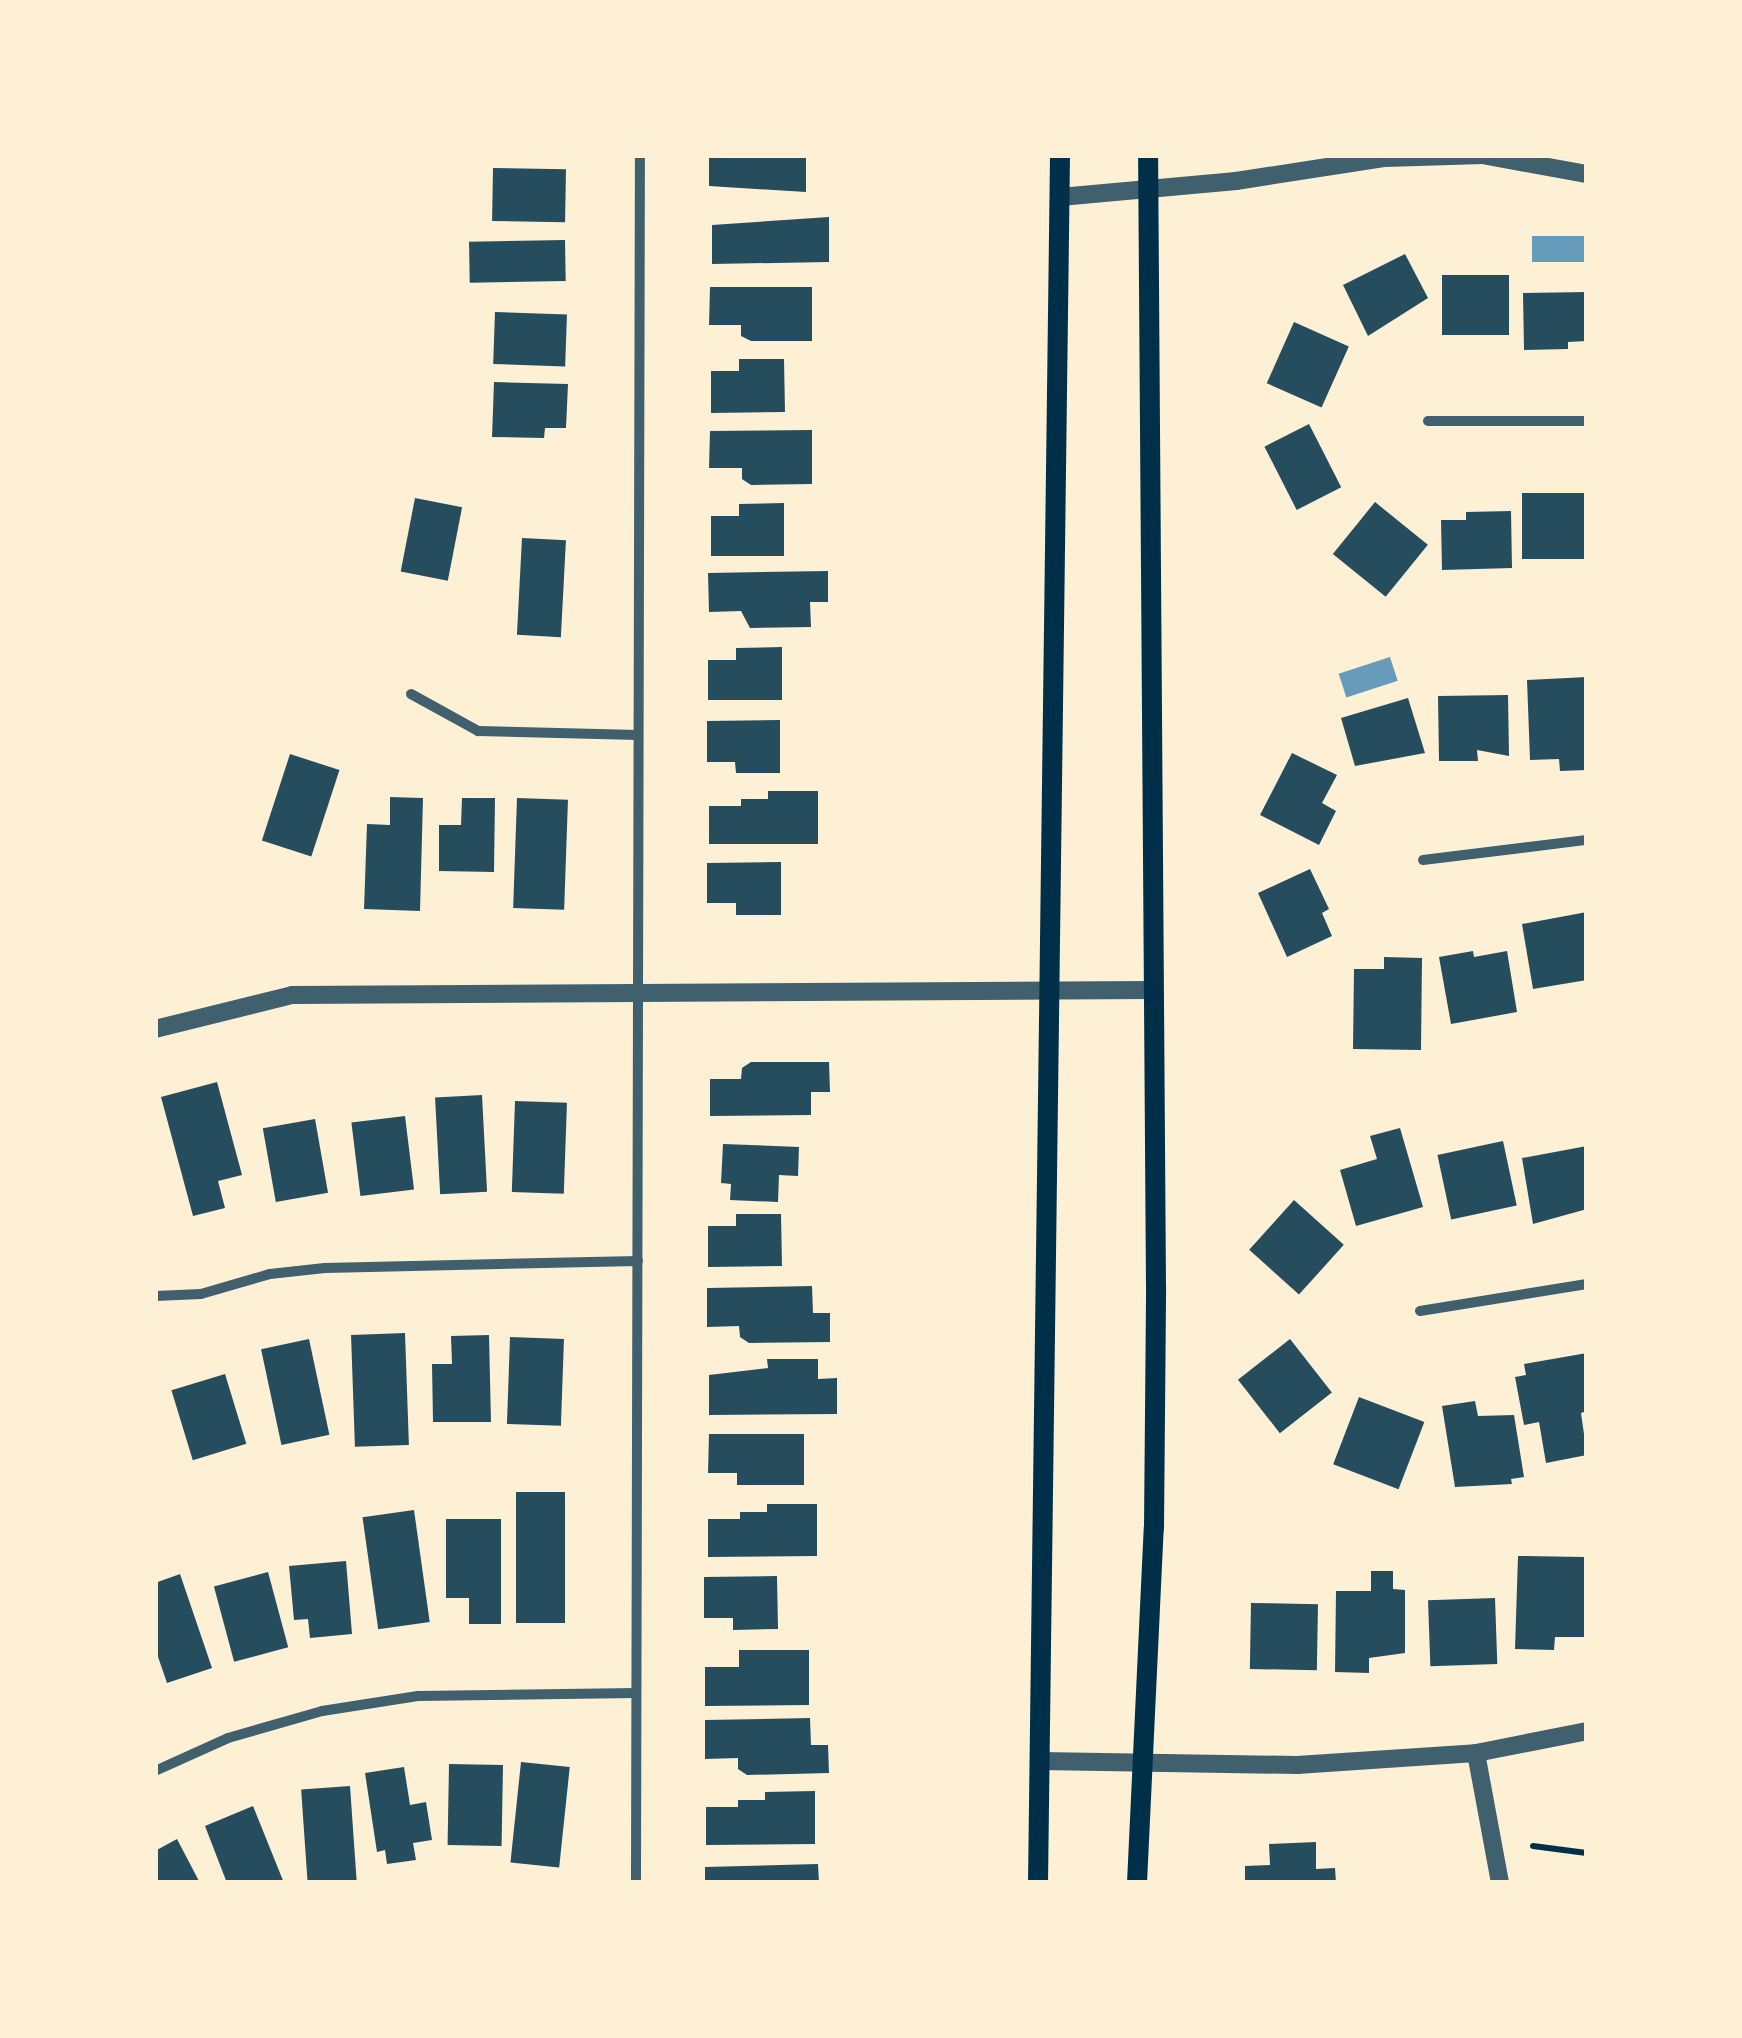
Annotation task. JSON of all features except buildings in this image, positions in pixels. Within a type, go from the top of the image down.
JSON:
[{"type":"main road","points":[[1038,1883],[1060,155]]},
{"type":"main road","points":[[1137,1883],[1139,1763],[1154,1528],[1148,155]]},
{"type":"street","points":[[636,1883],[640,155]]},
{"type":"street","points":[[1060,197],[1385,158],[1483,155],[1587,174]]},
{"type":"street","points":[[1428,421],[1587,421]]},
{"type":"street","points":[[411,694],[478,731],[638,735]]},
{"type":"street","points":[[1423,860],[1587,840]]},
{"type":"street","points":[[155,1028],[292,995],[1151,990]]},
{"type":"street","points":[[155,1296],[201,1294],[270,1274],[325,1268],[638,1261]]},
{"type":"street","points":[[1420,1312],[1587,1284]]},
{"type":"street","points":[[155,1770],[228,1738],[360,1705],[418,1696],[636,1692]]},
{"type":"street","points":[[1040,1761],[1297,1765],[1476,1752],[1587,1731]]},
{"type":"street","points":[[1476,1752],[1500,1883]]},
{"type":"path","points":[[1533,1846],[1587,1852]]},
{"type":"water","points":[[1532,236],[1584,236],[1584,262],[1532,262]]},
{"type":"water","points":[[1390,657],[1398,681],[1346,697],[1339,674]]}]
